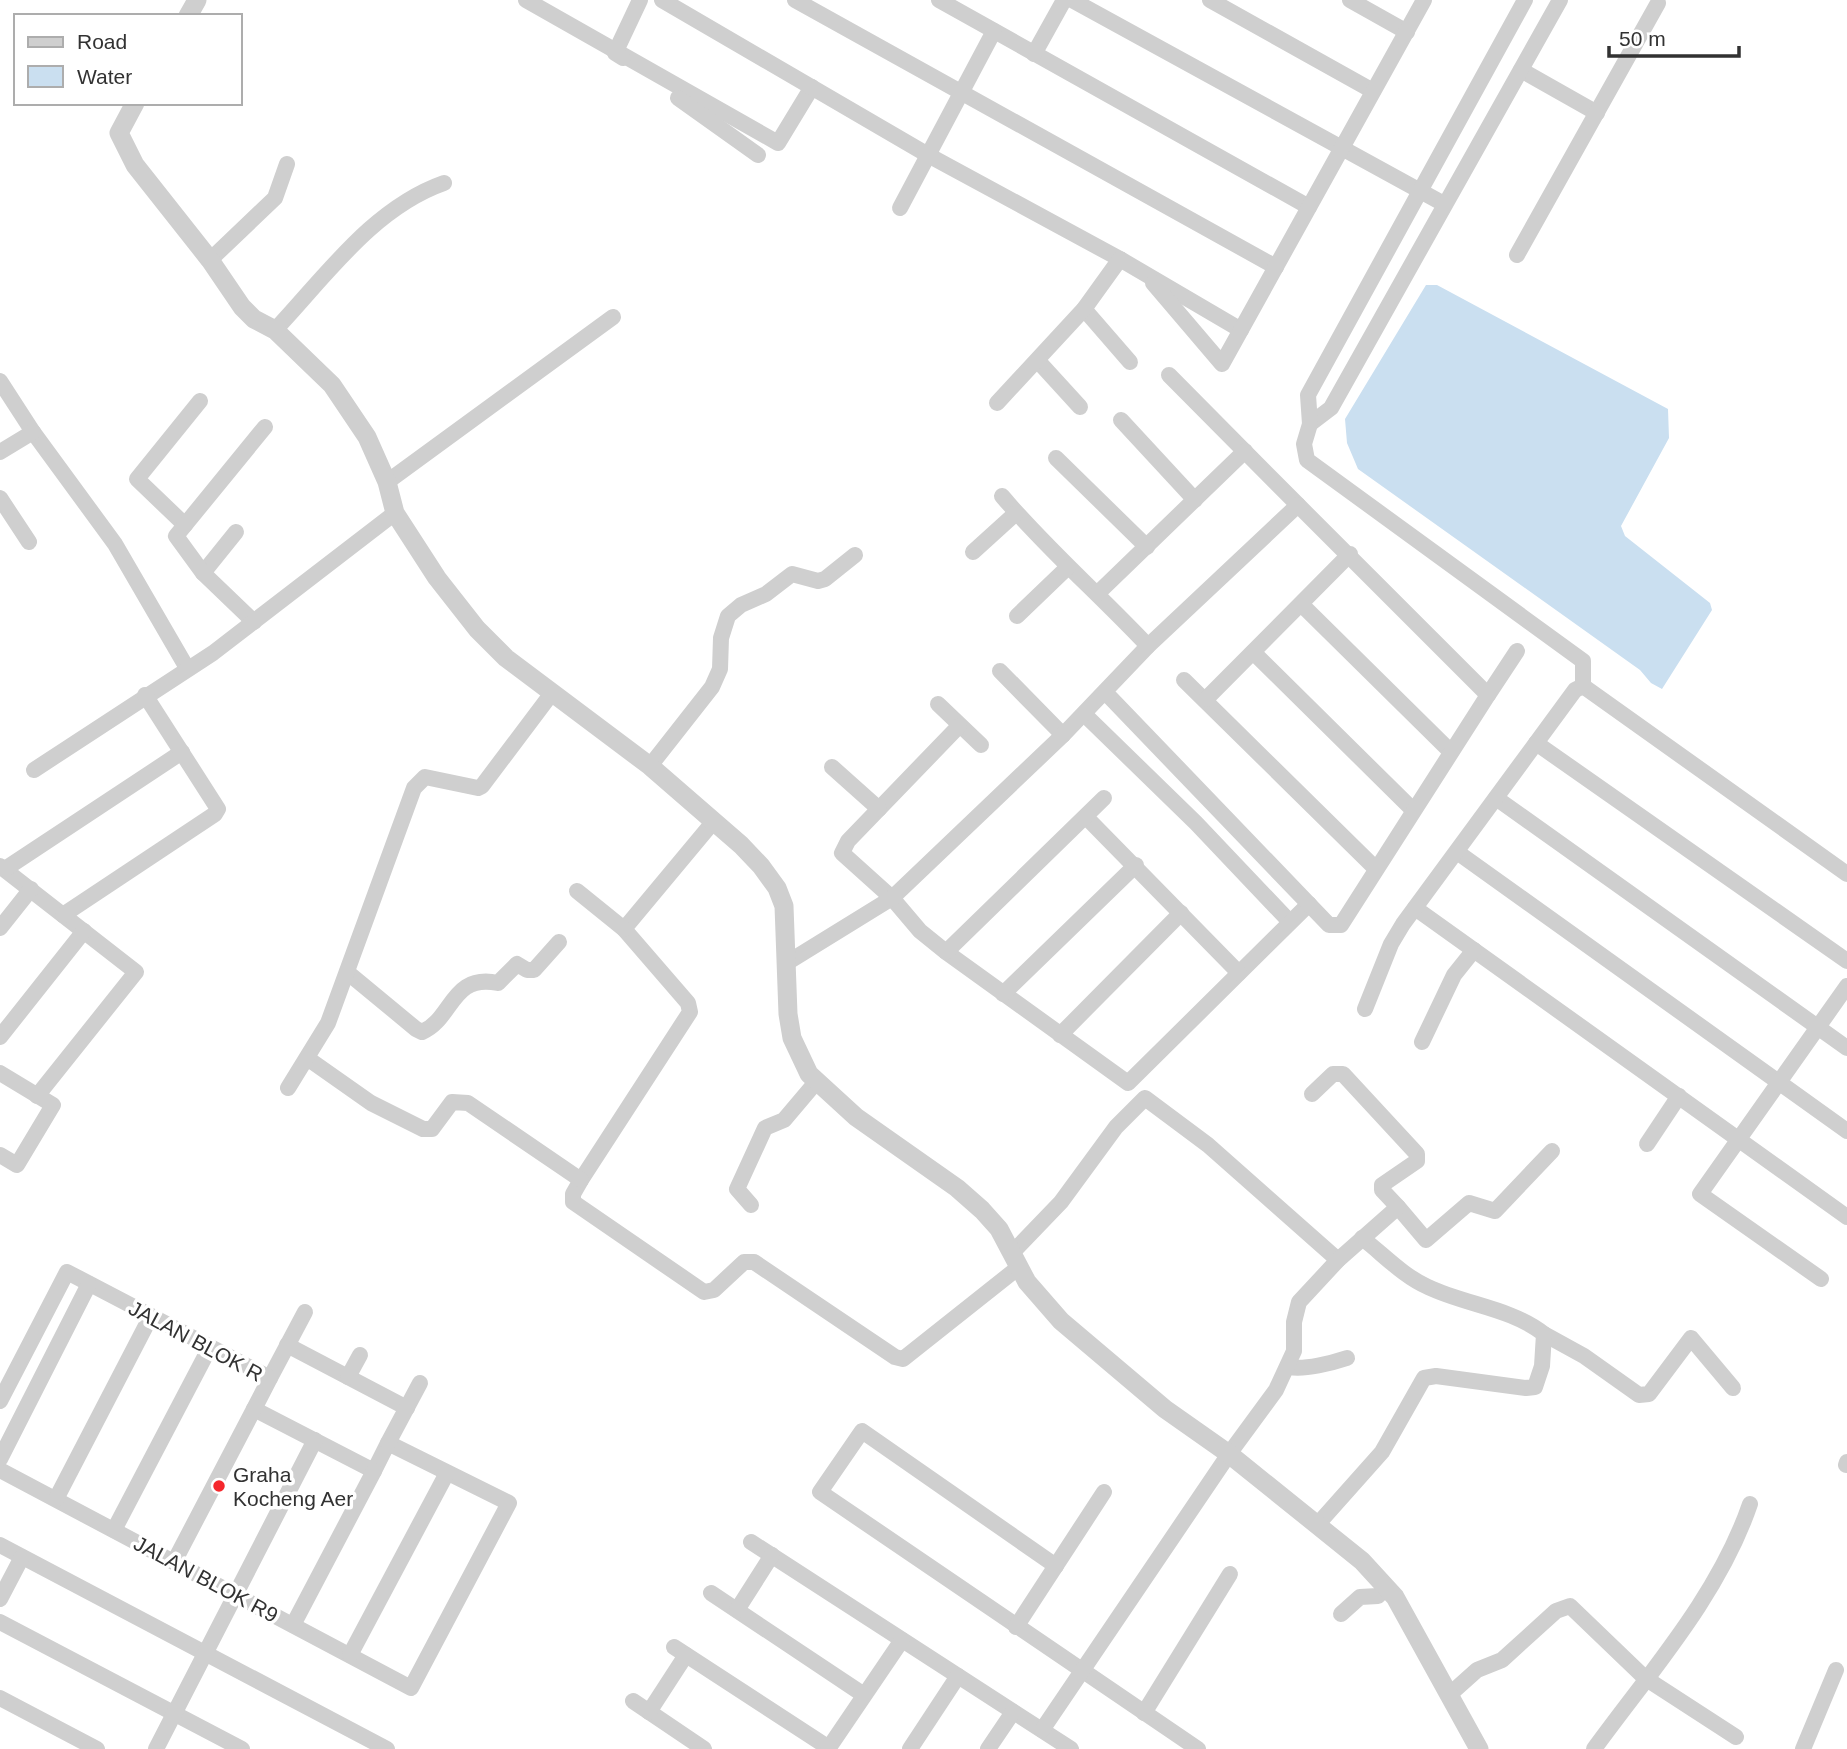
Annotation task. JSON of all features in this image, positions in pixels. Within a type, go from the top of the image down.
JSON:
[{"type":"street","points":[[526,0],[778,143],[812,87]]},
{"type":"street","points":[[615,52],[640,0]]},
{"type":"street","points":[[662,0],[928,155],[1120,259],[1241,330]]},
{"type":"street","points":[[795,0],[1276,267]]},
{"type":"street","points":[[1034,54],[1065,0]]},
{"type":"street","points":[[1072,0],[1340,150],[1444,204]]},
{"type":"street","points":[[1210,0],[1373,91]]},
{"type":"street","points":[[1350,0],[1407,32]]},
{"type":"street","points":[[1144,274],[1222,364],[1424,0]]},
{"type":"street","points":[[1525,0],[1308,394],[1310,424],[1304,444],[1307,460],[1583,661],[1583,686]]},
{"type":"street","points":[[1310,424],[1331,408],[1560,0]]},
{"type":"street","points":[[949,3],[1034,54],[1309,207]]},
{"type":"street","points":[[1517,255],[1658,3]]},
{"type":"street","points":[[900,208],[994,31]]},
{"type":"street","points":[[615,52],[758,155]]},
{"type":"street","points":[[1521,70],[1597,113]]},
{"type":"street","points":[[134,105],[121,126],[120,138],[135,165],[210,261],[242,307],[275,330],[332,385],[367,437],[387,482],[395,513],[437,578],[477,629],[506,658],[650,766],[714,821],[761,866],[777,888],[786,923],[785,964],[792,1038],[804,1066],[856,1116],[957,1188],[982,1210],[999,1229],[1027,1282],[1069,1328],[1165,1409],[1229,1454],[1362,1562],[1395,1597],[1479,1749]]},
{"type":"street","points":[[210,261],[275,198],[287,164]]},
{"type":"street","points":[[275,330],[388,212],[415,193],[444,183]]},
{"type":"street","points":[[997,403],[1084,309],[1120,259]]},
{"type":"street","points":[[1084,309],[1130,362]]},
{"type":"street","points":[[387,482],[613,317]]},
{"type":"street","points":[[1038,361],[1080,407]]},
{"type":"street","points":[[1169,375],[1488,695]]},
{"type":"street","points":[[0,381],[33,432],[115,544],[187,668]]},
{"type":"street","points":[[185,525],[137,479],[200,401]]},
{"type":"street","points":[[1121,420],[1195,500]]},
{"type":"street","points":[[254,622],[203,573],[176,536],[265,427]]},
{"type":"street","points":[[0,452],[33,432]]},
{"type":"street","points":[[1098,593],[1245,451]]},
{"type":"street","points":[[1055,458],[1147,547]]},
{"type":"street","points":[[1002,496],[1068,567],[1098,593],[1148,646]]},
{"type":"street","points":[[0,498],[29,542]]},
{"type":"street","points":[[785,964],[892,898],[1063,735],[1148,646],[1298,505]]},
{"type":"street","points":[[34,770],[209,655],[395,513]]},
{"type":"street","points":[[973,552],[1016,513]]},
{"type":"street","points":[[203,573],[236,532]]},
{"type":"street","points":[[1206,699],[1350,554]]},
{"type":"street","points":[[650,766],[712,687],[720,669],[724,621],[732,611],[766,594],[792,574],[818,581],[825,579],[855,555]]},
{"type":"street","points":[[1017,616],[1068,567]]},
{"type":"street","points":[[1301,604],[1451,752]]},
{"type":"street","points":[[1105,692],[1329,925],[1341,925],[1517,651]]},
{"type":"street","points":[[1253,652],[1413,810]]},
{"type":"street","points":[[999,671],[1063,735]]},
{"type":"street","points":[[1184,680],[1376,869]]},
{"type":"street","points":[[1365,1009],[1391,944],[1415,908],[1575,690],[1583,686]]},
{"type":"street","points":[[1583,686],[1847,874]]},
{"type":"street","points":[[288,1088],[328,1023],[420,780],[433,777],[478,788],[482,786],[552,693]]},
{"type":"street","points":[[63,915],[215,814],[218,809],[145,695]]},
{"type":"street","points":[[938,704],[981,745]]},
{"type":"street","points":[[1084,714],[1196,823],[1290,922]]},
{"type":"street","points":[[959,726],[841,849],[842,853],[892,898],[919,931],[1128,1083],[1208,1145],[1338,1260]]},
{"type":"street","points":[[1536,743],[1847,961]]},
{"type":"street","points":[[37,1096],[136,972],[3,867],[182,752]]},
{"type":"street","points":[[832,767],[879,809]]},
{"type":"street","points":[[1496,798],[1847,1048]]},
{"type":"street","points":[[946,952],[1104,799]]},
{"type":"street","points":[[1087,817],[1239,973]]},
{"type":"street","points":[[624,929],[714,821]]},
{"type":"street","points":[[1457,852],[1847,1131]]},
{"type":"street","points":[[1003,994],[1136,865]]},
{"type":"street","points":[[0,928],[31,890]]},
{"type":"street","points":[[577,891],[636,940],[691,1007],[572,1198],[577,1207],[708,1293],[744,1262],[754,1262],[899,1359],[913,1353],[1016,1260],[1116,1127],[1146,1098]]},
{"type":"street","points":[[1128,1083],[1309,904]]},
{"type":"street","points":[[1415,908],[1847,1217]]},
{"type":"street","points":[[1060,1035],[1181,913]]},
{"type":"street","points":[[0,1037],[84,931]]},
{"type":"street","points":[[347,972],[422,1032],[428,1030],[463,988],[481,981],[498,983],[517,964],[527,970],[534,970],[559,942]]},
{"type":"street","points":[[1422,1042],[1454,975],[1474,950]]},
{"type":"street","points":[[1821,1279],[1700,1194],[1847,986]]},
{"type":"street","points":[[307,1058],[371,1103],[423,1129],[432,1129],[452,1102],[468,1103],[581,1180]]},
{"type":"street","points":[[0,1073],[53,1105],[17,1165],[0,1156]]},
{"type":"street","points":[[1312,1094],[1333,1074],[1343,1074],[1418,1154],[1416,1161],[1382,1185],[1382,1190],[1426,1240],[1469,1203],[1495,1211],[1552,1151]]},
{"type":"street","points":[[751,1205],[737,1189],[753,1149],[765,1128],[784,1121],[817,1081]]},
{"type":"street","points":[[1647,1144],[1679,1096]]},
{"type":"street","points":[[1042,1730],[1289,1367],[1294,1351],[1295,1311],[1338,1260],[1398,1207]]},
{"type":"street","points":[[1362,1238],[1421,1284],[1508,1314],[1584,1356],[1639,1395],[1649,1394],[1691,1338],[1733,1388]]},
{"type":"street","name":"JALAN BLOK R","points":[[0,1401],[67,1272],[270,1378],[254,1409],[374,1471]]},
{"type":"street","points":[[0,1459],[89,1284]]},
{"type":"street","points":[[270,1378],[305,1312]]},
{"type":"street","points":[[56,1499],[150,1316]]},
{"type":"street","points":[[1317,1525],[1382,1452],[1424,1378],[1436,1376],[1480,1384],[1535,1387],[1542,1366],[1544,1334]]},
{"type":"street","points":[[287,1345],[407,1408]]},
{"type":"street","points":[[114,1530],[210,1347]]},
{"type":"street","points":[[348,1377],[360,1355]]},
{"type":"street","points":[[1289,1367],[1303,1369],[1328,1360],[1348,1358]]},
{"type":"street","points":[[293,1625],[420,1383]]},
{"type":"street","points":[[174,1562],[254,1409]]},
{"type":"street","points":[[1056,1566],[862,1432],[820,1492],[1198,1749]]},
{"type":"street","points":[[156,1749],[315,1440]]},
{"type":"street","points":[[350,1655],[447,1473],[388,1443]]},
{"type":"street","name":"JALAN BLOK R9","points":[[0,1470],[411,1688],[509,1503],[447,1473]]},
{"type":"street","points":[[1016,1627],[1104,1492]]},
{"type":"street","points":[[1594,1749],[1707,1592],[1733,1547],[1750,1504]]},
{"type":"street","points":[[751,1542],[1068,1748]]},
{"type":"street","points":[[0,1545],[387,1749]]},
{"type":"street","points":[[737,1610],[772,1555]]},
{"type":"street","points":[[0,1599],[22,1557]]},
{"type":"street","points":[[1144,1713],[1230,1574]]},
{"type":"street","points":[[1340,1614],[1357,1598],[1378,1596],[1386,1587]]},
{"type":"street","points":[[710,1593],[864,1695]]},
{"type":"street","points":[[1449,1695],[1477,1670],[1502,1660],[1563,1607],[1574,1609],[1645,1678],[1736,1737]]},
{"type":"street","points":[[0,1622],[242,1749]]},
{"type":"street","points":[[649,1712],[680,1651],[828,1749],[902,1640]]},
{"type":"street","points":[[1803,1749],[1836,1670]]},
{"type":"street","points":[[910,1749],[958,1676]]},
{"type":"street","points":[[0,1698],[97,1749]]},
{"type":"street","points":[[633,1701],[705,1749]]},
{"type":"street","points":[[988,1749],[1013,1712]]},
{"type":"water","points":[[1426,285],[1437,285],[1668,409],[1669,438],[1621,526],[1625,536],[1710,603],[1712,610],[1662,689],[1651,683],[1640,670],[1358,469],[1347,443],[1345,419]]},
{"type":"place","name":"Graha Kocheng Aer","points":[[219,1486]]}]
